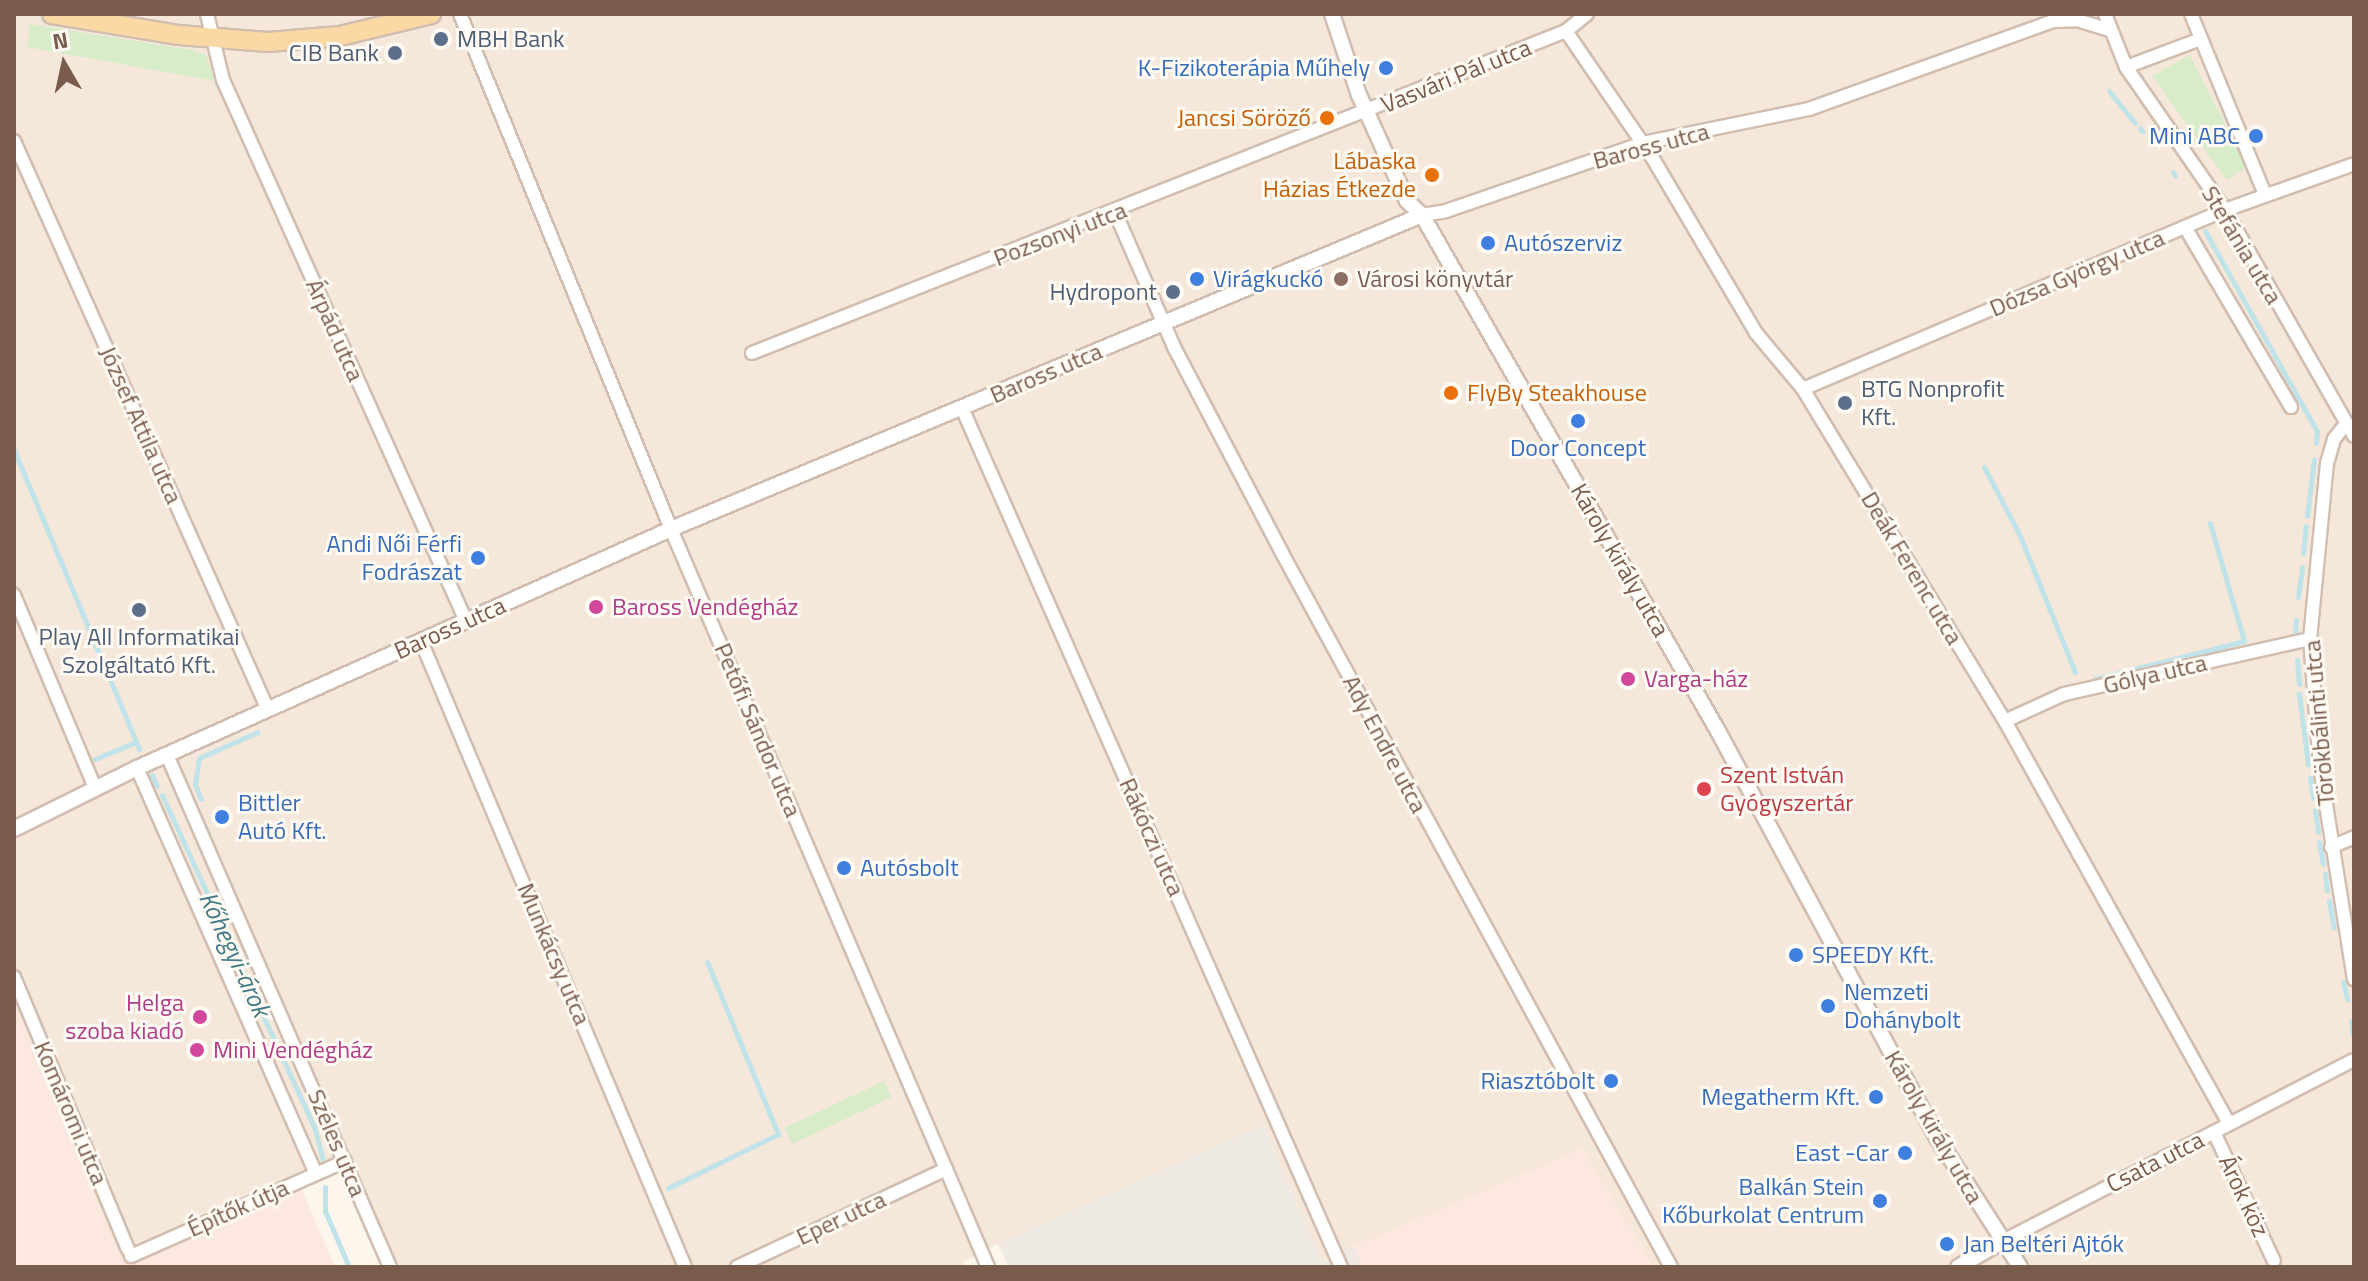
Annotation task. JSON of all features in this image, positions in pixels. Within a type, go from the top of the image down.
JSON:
[{"type":"main road","points":[[52,14],[210,37],[268,42],[314,40],[431,14]]},
{"type":"street","name":"Árpád utca","points":[[207,14],[210,37],[236,109],[466,621]]},
{"type":"street","name":"Petőfi Sándor utca","points":[[460,14],[671,529],[988,1267]]},
{"type":"street","name":"Károly király utca","points":[[1332,14],[1366,112],[1407,201],[1422,215],[1718,731],[1936,1136],[2001,1242],[2020,1267]]},
{"type":"street","name":"Vasvári Pál utca","points":[[1366,112],[1566,31],[1587,14]]},
{"type":"street","name":"Stefánia utca","points":[[2105,14],[2126,67],[2225,210],[2354,436]]},
{"type":"street","points":[[2191,14],[2265,194]]},
{"type":"street","name":"Baross utca","points":[[14,829],[137,768],[671,529],[1422,215],[1446,211],[1643,143],[1809,109],[2054,21],[2077,20],[2109,30]]},
{"type":"street","name":"Deák Ferenc utca","points":[[1566,31],[1643,143],[1756,333],[1803,389],[2005,721],[2229,1124]]},
{"type":"street","points":[[2126,67],[2201,39]]},
{"type":"street","name":"Pozsonyi utca","points":[[752,353],[1366,112]]},
{"type":"street","name":"József Attila utca","points":[[14,141],[268,710]]},
{"type":"street","name":"Dózsa György utca","points":[[1803,389],[2225,210],[2354,164]]},
{"type":"street","name":"Ady Endre utca","points":[[1115,212],[1165,323],[1289,567],[1671,1267]]},
{"type":"street","points":[[2185,227],[2291,407]]},
{"type":"street","name":"Rákóczi utca","points":[[962,408],[1341,1267]]},
{"type":"street","name":"Törökbálinti utca","points":[[2346,424],[2334,439],[2322,492],[2310,639],[2331,847],[2354,979]]},
{"type":"street","points":[[14,595],[95,788]]},
{"type":"street","name":"Gólya utca","points":[[2005,721],[2064,694],[2310,639]]},
{"type":"street","name":"Munkácsy utca","points":[[421,641],[685,1267]]},
{"type":"street","name":"Széles utca","points":[[167,755],[390,1267]]},
{"type":"street","name":"Széles utca","points":[[137,768],[316,1173]]},
{"type":"street","points":[[2331,847],[2354,837]]},
{"type":"street","name":"Komáromi utca","points":[[14,977],[130,1252]]},
{"type":"street","name":"Csata utca","points":[[1958,1267],[2354,1060]]},
{"type":"street","name":"Árok köz","points":[[2214,1132],[2274,1261]]},
{"type":"street","name":"Építők útja","points":[[130,1252],[345,1161]]},
{"type":"street","name":"Eper utca","points":[[737,1267],[946,1169]]},
{"type":"shaded area","points":[[14,14],[2354,14],[2354,1267],[1653,1267],[1582,1149],[1321,1261],[1263,1125],[998,1244],[963,1262],[965,1267],[394,1267],[346,1154],[118,1253],[14,1003]]},
{"type":"shaded area","points":[[14,1003],[118,1253],[296,1176],[335,1267],[14,1267]]},
{"type":"shaded area","points":[[1263,1125],[1321,1261],[1354,1246],[1362,1267],[1009,1267],[998,1244]]},
{"type":"shaded area","points":[[1582,1149],[1653,1267],[1362,1267],[1354,1246]]},
{"type":"green space","points":[[30,24],[193,50],[206,55],[215,81],[27,47]]},
{"type":"green space","points":[[2190,55],[2247,167],[2227,180],[2152,76]]},
{"type":"green space","points":[[884,1081],[892,1097],[792,1144],[784,1128]]},
{"type":"waterway","points":[[2109,91],[2135,123]]},
{"type":"waterway","points":[[2173,172],[2175,176]]},
{"type":"waterway","points":[[2205,231],[2317,431],[2316,443]]},
{"type":"waterway","name":"Kőhegyi-árok","points":[[14,450],[139,749]]},
{"type":"waterway","points":[[2307,516],[2314,459]]},
{"type":"waterway","points":[[1984,467],[2020,536],[2075,672]]},
{"type":"waterway","points":[[2095,679],[2244,641],[2210,523]]},
{"type":"waterway","points":[[2303,553],[2306,526]]},
{"type":"waterway","points":[[2298,597],[2302,567]]},
{"type":"waterway","points":[[2295,631],[2296,620]]},
{"type":"waterway","points":[[2297,660],[2299,684]]},
{"type":"waterway","points":[[2299,694],[2308,764]]},
{"type":"waterway","points":[[201,799],[195,784],[199,758],[258,732]]},
{"type":"waterway","points":[[95,759],[136,742]]},
{"type":"waterway","name":"Kőhegyi-árok","points":[[152,775],[157,786]]},
{"type":"waterway","points":[[2310,778],[2313,798]]},
{"type":"waterway","name":"Kőhegyi-árok","points":[[162,795],[315,1129],[322,1158]]},
{"type":"waterway","points":[[2315,810],[2318,832]]},
{"type":"waterway","points":[[2319,842],[2323,864]]},
{"type":"waterway","points":[[2325,874],[2327,891]]},
{"type":"waterway","points":[[2329,901],[2334,928]]},
{"type":"waterway","points":[[668,1188],[778,1134],[707,962]]},
{"type":"waterway","points":[[2343,982],[2347,1000]]},
{"type":"waterway","points":[[2351,1021],[2353,1035]]},
{"type":"waterway","name":"Kőhegyi-árok","points":[[325,1187],[325,1211],[349,1267]]},
{"type":"place","name":"MBH Bank","points":[[441,39]]},
{"type":"place","name":"CIB Bank","points":[[395,53]]},
{"type":"place","name":"K-Fizikoterápia Műhely","points":[[1386,68]]},
{"type":"place","name":"Jancsi Söröző","points":[[1327,118]]},
{"type":"place","name":"Mini ABC","points":[[2256,136]]},
{"type":"place","name":"Lábaska Házias Étkezde","points":[[1432,175]]},
{"type":"place","name":"Autószerviz","points":[[1488,243]]},
{"type":"place","name":"Virágkuckó","points":[[1197,279]]},
{"type":"place","name":"Városi könyvtár","points":[[1341,279]]},
{"type":"place","name":"Hydropont","points":[[1173,292]]},
{"type":"place","name":"FlyBy Steakhouse","points":[[1451,393]]},
{"type":"place","name":"BTG Nonprofit Kft.","points":[[1845,403]]},
{"type":"place","name":"Door Concept","points":[[1578,421]]},
{"type":"place","name":"Andi Női Férfi Fodrászat","points":[[478,558]]},
{"type":"place","name":"Baross Vendégház","points":[[596,607]]},
{"type":"place","name":"Play All Informatikai Szolgáltató Kft.","points":[[139,610]]},
{"type":"place","name":"Varga-ház","points":[[1628,679]]},
{"type":"place","name":"Szent István Gyógyszertár","points":[[1704,789]]},
{"type":"place","name":"Bittler Autó Kft.","points":[[222,817]]},
{"type":"place","name":"Autósbolt","points":[[844,868]]},
{"type":"place","name":"SPEEDY Kft.","points":[[1796,955]]},
{"type":"place","name":"Nemzeti Dohánybolt","points":[[1828,1006]]},
{"type":"place","name":"Helga szoba kiadó","points":[[200,1017]]},
{"type":"place","name":"Mini Vendégház","points":[[197,1050]]},
{"type":"place","name":"Riasztóbolt","points":[[1611,1081]]},
{"type":"place","name":"Megatherm Kft.","points":[[1876,1097]]},
{"type":"place","name":"East -Car","points":[[1905,1153]]},
{"type":"place","name":"Balkán Stein Kőburkolat Centrum","points":[[1880,1201]]},
{"type":"place","name":"Jan Beltéri Ajtók","points":[[1947,1244]]}]
